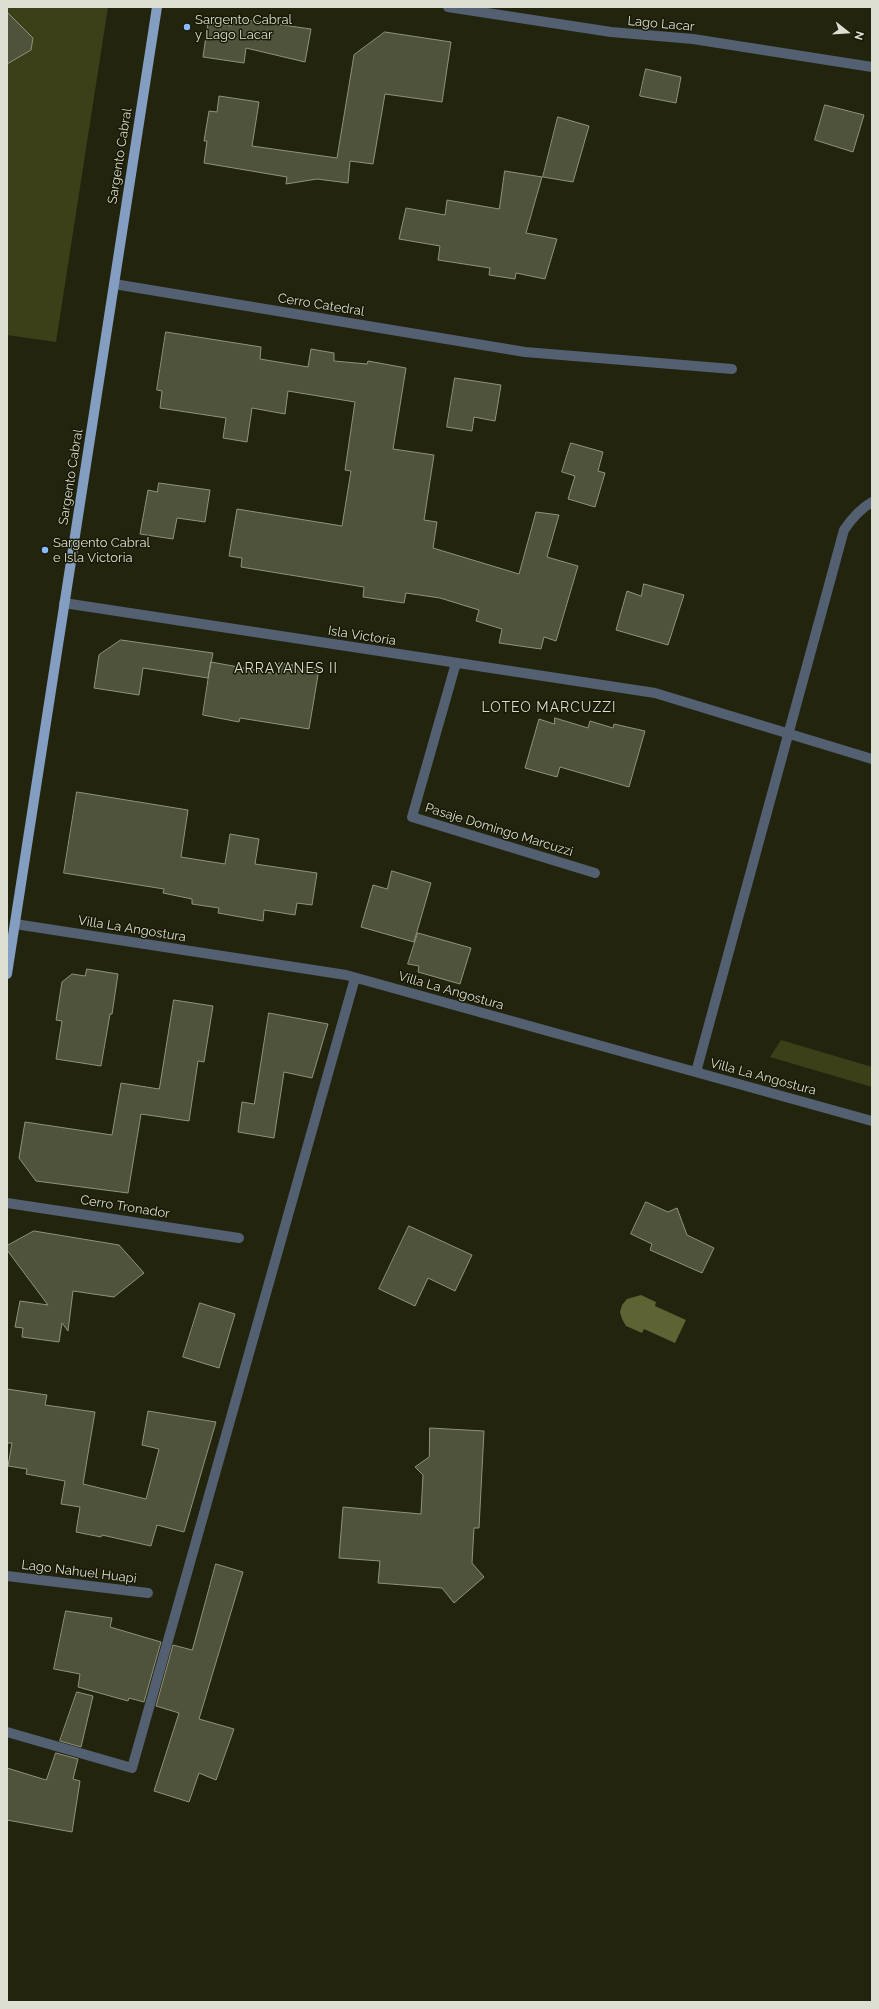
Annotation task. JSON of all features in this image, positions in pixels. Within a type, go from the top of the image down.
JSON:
[{"type":"main road","name":"Sargento Cabral","points":[[7,974],[156,7]]},
{"type":"street","name":"Lago Lacar","points":[[448,7],[611,32],[694,39],[872,67]]},
{"type":"street","name":"Cerro Catedral","points":[[114,284],[525,352],[732,369]]},
{"type":"street","points":[[696,1072],[844,530],[863,507],[872,502]]},
{"type":"street","name":"Isla Victoria","points":[[64,603],[655,693],[872,759]]},
{"type":"street","name":"Pasaje Domingo Marcuzzi","points":[[456,663],[412,817],[595,873]]},
{"type":"street","name":"Villa La Angostura","points":[[15,924],[355,978],[872,1121]]},
{"type":"street","points":[[7,1732],[132,1768],[355,978]]},
{"type":"street","name":"Cerro Tronador","points":[[7,1202],[239,1238]]},
{"type":"street","name":"Lago Nahuel Huapi","points":[[7,1576],[148,1593]]},
{"type":"shaded area","points":[[7,7],[108,7],[56,342],[7,335]]},
{"type":"shaded area","points":[[781,1040],[872,1067],[872,1087],[770,1057]]},
{"type":"shaded area","points":[[641,1295],[656,1302],[655,1306],[686,1320],[675,1343],[644,1329],[642,1333],[626,1326],[620,1312],[622,1305],[627,1299]]},
{"type":"building","points":[[7,12],[33,38],[31,50],[7,64]]},
{"type":"building","points":[[232,18],[311,29],[305,62],[246,48],[244,63],[203,57],[208,22],[231,26]]},
{"type":"building","points":[[385,32],[451,42],[442,102],[385,94],[373,164],[350,161],[348,183],[317,179],[286,184],[287,177],[204,163],[207,141],[204,141],[209,111],[217,112],[219,96],[259,102],[252,146],[337,158],[354,55]]},
{"type":"building","points":[[646,69],[681,77],[676,103],[640,96]]},
{"type":"building","points":[[825,105],[864,115],[853,152],[815,140]]},
{"type":"building","points":[[558,117],[589,126],[573,182],[543,177]]},
{"type":"building","points":[[505,171],[542,177],[526,233],[557,239],[545,279],[516,273],[515,279],[489,275],[490,268],[438,260],[440,246],[399,239],[406,208],[445,215],[447,200],[499,209]]},
{"type":"building","points":[[166,332],[261,347],[260,359],[308,367],[311,349],[334,353],[334,361],[367,364],[368,361],[406,368],[393,449],[434,455],[424,520],[437,522],[433,548],[519,574],[536,512],[559,515],[547,557],[578,566],[556,641],[544,637],[541,649],[499,643],[502,629],[476,621],[479,610],[440,598],[406,593],[404,603],[363,597],[364,587],[241,567],[242,558],[229,556],[237,509],[342,526],[351,471],[345,470],[355,402],[288,391],[285,414],[252,408],[247,442],[223,438],[226,418],[160,408],[162,391],[157,390]]},
{"type":"building","points":[[455,378],[501,385],[495,421],[474,417],[472,431],[447,427]]},
{"type":"building","points":[[571,443],[603,452],[598,471],[605,473],[595,507],[568,499],[575,476],[562,472]]},
{"type":"building","points":[[159,483],[210,490],[205,522],[177,518],[173,539],[140,534],[148,490],[157,492]]},
{"type":"building","points":[[644,584],[684,595],[668,645],[616,630],[627,591],[641,596]]},
{"type":"building","points":[[121,640],[213,653],[208,678],[143,668],[139,695],[94,688],[99,655]]},
{"type":"building","points":[[211,662],[277,674],[279,663],[319,669],[309,729],[240,718],[239,722],[203,715]]},
{"type":"building","points":[[555,718],[588,728],[590,721],[613,728],[614,724],[645,731],[629,787],[560,767],[557,777],[525,768],[539,719],[554,724]]},
{"type":"building","points":[[77,792],[188,810],[181,857],[225,864],[230,834],[259,839],[255,864],[317,873],[312,905],[297,903],[295,915],[264,910],[263,921],[218,913],[219,908],[192,904],[192,899],[163,893],[164,889],[64,873]]},
{"type":"building","points":[[392,871],[431,883],[414,942],[361,927],[373,885],[387,889]]},
{"type":"building","points":[[418,933],[471,948],[460,984],[418,972],[419,966],[408,964]]},
{"type":"building","points":[[87,969],[118,974],[112,1014],[110,1014],[101,1066],[56,1059],[62,1021],[56,1020],[62,982],[72,974],[85,976]]},
{"type":"building","points":[[174,1000],[213,1006],[204,1062],[198,1061],[189,1121],[141,1114],[128,1193],[36,1181],[19,1158],[25,1122],[112,1135],[121,1083],[159,1089]]},
{"type":"building","points":[[269,1013],[328,1024],[312,1078],[284,1072],[274,1138],[238,1132],[242,1102],[254,1104]]},
{"type":"building","points":[[646,1202],[668,1212],[677,1208],[687,1235],[714,1248],[702,1273],[650,1250],[652,1244],[631,1234]]},
{"type":"building","points":[[409,1226],[472,1255],[455,1291],[428,1278],[415,1306],[379,1289]]},
{"type":"building","points":[[34,1231],[119,1245],[144,1273],[114,1297],[73,1291],[68,1331],[62,1323],[59,1342],[22,1337],[23,1328],[15,1327],[20,1301],[48,1305],[7,1250],[7,1246]]},
{"type":"building","points":[[200,1303],[235,1314],[219,1368],[183,1357]]},
{"type":"building","points":[[7,1389],[47,1395],[45,1405],[95,1412],[83,1484],[146,1499],[159,1449],[142,1445],[148,1411],[216,1422],[184,1532],[157,1525],[151,1546],[102,1535],[101,1537],[76,1532],[80,1507],[61,1504],[65,1481],[26,1474],[27,1469],[8,1466],[12,1443],[7,1443]]},
{"type":"building","points":[[430,1428],[484,1431],[479,1528],[474,1528],[472,1563],[484,1577],[454,1603],[442,1588],[378,1583],[380,1561],[339,1558],[343,1507],[421,1514],[423,1475],[415,1467],[429,1457]]},
{"type":"building","points":[[216,1564],[243,1572],[199,1719],[234,1729],[216,1780],[199,1773],[189,1802],[154,1791],[179,1713],[156,1706],[173,1645],[192,1650]]},
{"type":"building","points":[[66,1611],[112,1618],[110,1627],[161,1642],[144,1702],[129,1698],[128,1701],[78,1687],[80,1674],[54,1669]]},
{"type":"building","points":[[77,1692],[93,1696],[81,1747],[60,1741]]},
{"type":"building","points":[[56,1753],[78,1759],[73,1779],[80,1781],[72,1832],[7,1820],[7,1768],[46,1780]]},
{"type":"place","name":"Sargento Cabral y Lago Lacar","points":[[187,27]]},
{"type":"place","name":"Sargento Cabral e Isla Victoria","points":[[45,550]]},
{"type":"district","name":"ARRAYANES II","points":[[286,669]]},
{"type":"district","name":"LOTEO MARCUZZI","points":[[549,708]]}]
